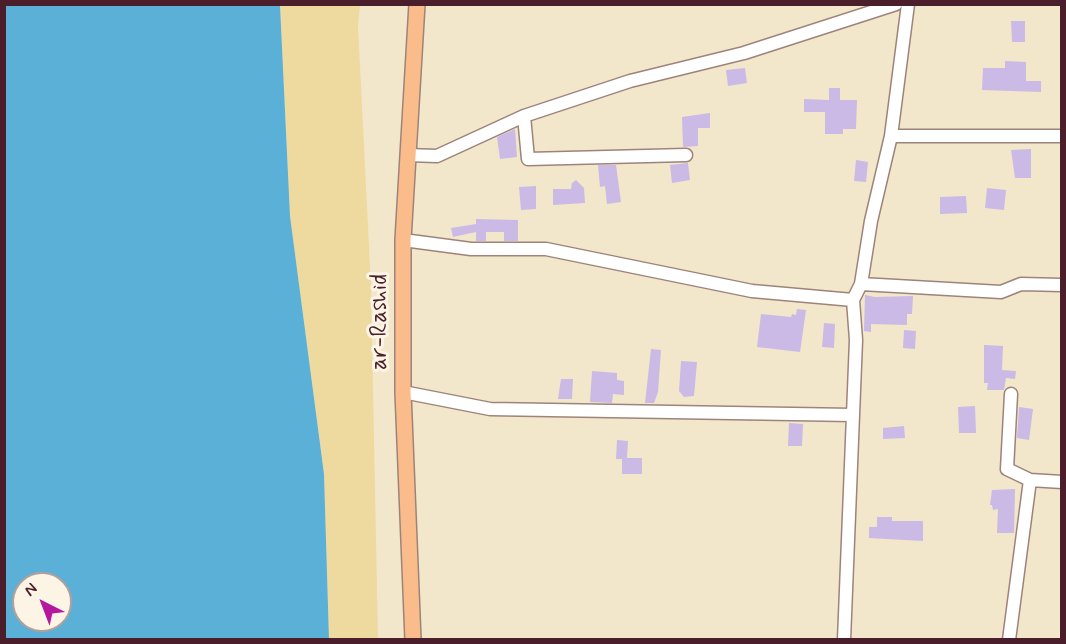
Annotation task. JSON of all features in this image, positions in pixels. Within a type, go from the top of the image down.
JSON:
[{"type":"main road","name":"ar-Rashid","points":[[412,639],[403,392],[403,240],[417,4]]},
{"type":"street","points":[[407,155],[437,156],[524,116],[630,81],[744,53],[896,4]]},
{"type":"street","points":[[844,639],[856,340],[853,300],[861,284],[871,221],[891,136],[908,4]]},
{"type":"street","points":[[524,116],[528,159],[686,155]]},
{"type":"street","points":[[891,136],[1062,136]]},
{"type":"street","points":[[403,240],[471,249],[546,249],[752,291],[853,300]]},
{"type":"street","points":[[861,284],[1000,292],[1021,284],[1062,285]]},
{"type":"street","points":[[403,392],[490,409],[853,415]]},
{"type":"street","points":[[1011,394],[1007,470],[1030,480],[1062,482]]},
{"type":"street","points":[[1009,639],[1030,480]]},
{"type":"sand","points":[[280,5],[360,5],[358,26],[371,287],[378,639],[329,639],[324,474],[290,216]]},
{"type":"water","points":[[4,5],[280,5],[290,216],[324,474],[329,639],[5,639]]},
{"type":"building","points":[[1011,21],[1025,21],[1025,42],[1012,42]]},
{"type":"building","points":[[1005,61],[1026,62],[1026,81],[1041,81],[1041,92],[982,90],[983,68],[1005,68]]},
{"type":"building","points":[[745,68],[747,83],[728,86],[726,70]]},
{"type":"building","points":[[829,88],[840,88],[840,100],[857,100],[856,129],[843,129],[843,134],[825,134],[825,112],[804,112],[804,99],[829,100]]},
{"type":"building","points":[[710,113],[710,128],[698,128],[698,146],[683,147],[682,117]]},
{"type":"building","points":[[515,129],[517,157],[500,159],[497,137]]},
{"type":"building","points":[[1031,149],[1031,178],[1015,178],[1011,150]]},
{"type":"building","points":[[856,160],[868,162],[866,182],[854,181]]},
{"type":"building","points":[[688,163],[690,180],[672,183],[670,165]]},
{"type":"building","points":[[598,165],[616,165],[621,202],[607,204],[605,186],[600,187]]},
{"type":"building","points":[[576,180],[584,188],[585,203],[553,205],[553,189],[571,189],[572,183]]},
{"type":"building","points":[[536,186],[536,209],[521,210],[519,187]]},
{"type":"building","points":[[987,188],[1006,190],[1004,210],[985,208]]},
{"type":"building","points":[[966,196],[967,213],[940,214],[940,197]]},
{"type":"building","points":[[476,219],[518,220],[518,241],[504,241],[504,232],[486,232],[486,241],[476,241],[476,232],[453,237],[451,228],[476,224]]},
{"type":"building","points":[[865,295],[913,296],[912,314],[907,314],[907,325],[871,324],[871,332],[864,331]]},
{"type":"building","points":[[797,309],[806,310],[800,352],[757,347],[761,314],[791,317],[792,314],[796,315]]},
{"type":"building","points":[[824,323],[835,324],[834,348],[822,347]]},
{"type":"building","points":[[904,330],[916,331],[915,349],[903,348]]},
{"type":"building","points":[[984,345],[1003,346],[1002,370],[1016,371],[1015,379],[1006,378],[1004,390],[987,390],[988,383],[984,383]]},
{"type":"building","points":[[651,349],[661,350],[658,392],[654,403],[645,403]]},
{"type":"building","points":[[681,361],[697,362],[694,396],[684,397],[679,391]]},
{"type":"building","points":[[592,371],[617,373],[617,380],[624,381],[624,395],[613,394],[612,403],[590,402]]},
{"type":"building","points":[[561,379],[573,379],[572,399],[558,399]]},
{"type":"building","points":[[975,406],[976,433],[959,433],[958,407]]},
{"type":"building","points":[[1019,407],[1033,409],[1029,440],[1017,438]]},
{"type":"building","points":[[789,423],[803,424],[802,446],[788,446]]},
{"type":"building","points":[[904,426],[905,438],[883,439],[883,428]]},
{"type":"building","points":[[617,440],[628,441],[627,458],[642,458],[642,474],[622,474],[622,459],[616,459]]},
{"type":"building","points":[[1015,489],[1014,533],[997,533],[998,509],[993,510],[990,505],[992,490]]},
{"type":"building","points":[[877,517],[892,517],[892,521],[923,521],[923,541],[869,538],[869,527],[877,527]]}]
